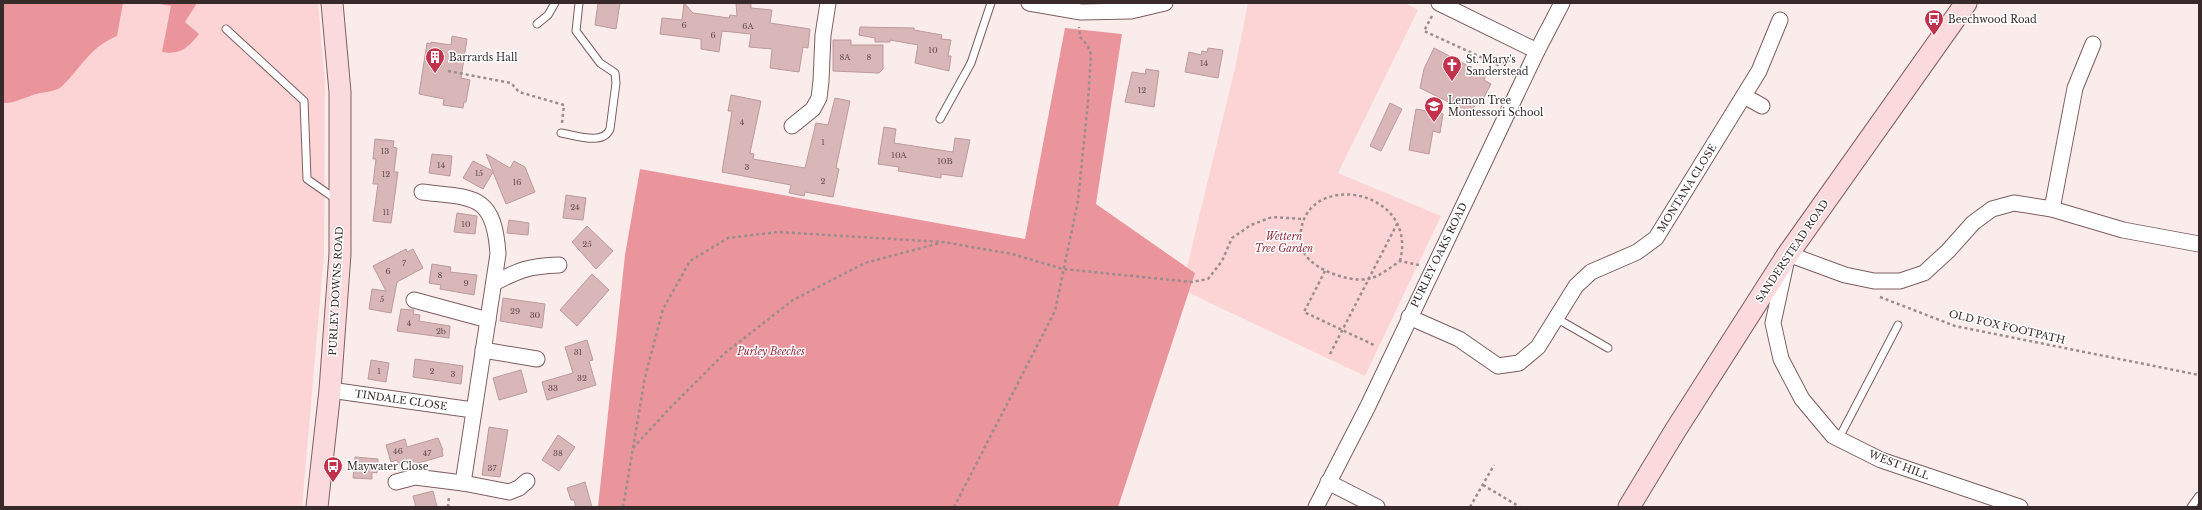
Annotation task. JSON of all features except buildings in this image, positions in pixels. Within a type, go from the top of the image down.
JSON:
[{"type":"main road","name":"PURLEY DOWNS ROAD","points":[[317,507],[330,390],[340,254],[340,92],[332,3]]},
{"type":"main road","name":"SANDERSTEAD ROAD","points":[[1629,507],[1675,430],[1788,254],[1966,3]]},
{"type":"street","points":[[792,126],[813,109],[819,98],[823,35],[828,3]]},
{"type":"street","points":[[1029,3],[1081,12],[1131,11],[1165,3]]},
{"type":"street","name":"PURLEY OAKS ROAD","points":[[1316,507],[1368,406],[1536,51],[1562,3]]},
{"type":"street","points":[[1437,6],[1536,51]]},
{"type":"street","name":"MONTANA CLOSE","points":[[1409,317],[1459,338],[1498,366],[1519,363],[1538,347],[1576,286],[1592,272],[1637,252],[1656,238],[1759,71],[1780,20]]},
{"type":"street","points":[[2052,208],[2075,88],[2093,44]]},
{"type":"street","points":[[1744,96],[1762,106]]},
{"type":"street","points":[[422,192],[471,198],[482,204],[492,216],[497,233],[498,254],[463,483]]},
{"type":"street","points":[[1788,254],[1845,275],[1874,281],[1900,281],[1924,273],[1948,252],[1973,223],[1992,209],[2014,204],[2052,208],[2123,230],[2199,244]]},
{"type":"street","name":"WEST HILL","points":[[1788,254],[1773,323],[1781,359],[1802,399],[1834,436],[1881,460],[2020,507]]},
{"type":"street","points":[[494,283],[520,269],[536,266],[559,265]]},
{"type":"street","points":[[414,300],[488,320]]},
{"type":"street","points":[[484,350],[537,359]]},
{"type":"street","name":"TINDALE CLOSE","points":[[330,390],[473,410]]},
{"type":"street","points":[[396,482],[415,477],[463,483],[509,492],[519,488],[527,481]]},
{"type":"street","points":[[1328,482],[1377,507]]},
{"type":"lane","points":[[538,24],[548,15],[555,3]]},
{"type":"lane","points":[[561,133],[602,138],[608,133],[611,121],[616,84],[615,73],[612,69],[600,63],[576,30],[579,3]]},
{"type":"lane","points":[[940,119],[971,63],[991,3]]},
{"type":"lane","points":[[226,29],[304,101],[307,179],[340,203]]},
{"type":"lane","points":[[1556,318],[1608,348]]},
{"type":"lane","points":[[1839,438],[1898,325]]},
{"type":"lane","points":[[2191,507],[2199,496]]},
{"type":"path","points":[[1437,6],[1424,30],[1498,65],[1536,51]]},
{"type":"path","points":[[954,507],[1054,311],[1078,201],[1088,102],[1091,55],[1088,46],[1080,37],[1078,29],[1081,12]]},
{"type":"path","points":[[448,71],[511,83],[519,92],[564,105],[561,133]]},
{"type":"path","points":[[1400,261],[1402,238],[1398,224],[1389,210],[1379,203],[1364,196],[1350,194],[1334,196],[1309,208],[1302,219],[1300,234],[1301,247],[1309,260],[1326,271],[1352,279],[1369,279],[1400,261],[1432,269]]},
{"type":"path","points":[[623,507],[645,377],[663,309],[690,261],[728,238],[778,232],[943,242],[1012,254],[1063,269],[1192,282],[1208,279],[1222,262],[1232,238],[1251,225],[1272,217],[1302,219]]},
{"type":"path","points":[[1330,354],[1398,224]]},
{"type":"path","points":[[633,448],[669,409],[725,353],[793,300],[865,263],[943,242]]},
{"type":"path","points":[[1326,271],[1304,312],[1374,345]]},
{"type":"path","name":"OLD FOX FOOTPATH","points":[[1875,295],[1955,326],[2199,375]]},
{"type":"path","points":[[1470,507],[1494,465]]},
{"type":"path","points":[[1483,485],[1520,507]]},
{"type":"green space","points":[[3,3],[318,3],[325,81],[324,255],[302,507],[3,507]]},
{"type":"green space","points":[[3,3],[123,3],[117,36],[107,41],[92,53],[60,88],[36,94],[14,102],[3,103]]},
{"type":"green space","points":[[154,3],[197,3],[185,22],[199,34],[187,47],[174,52],[162,52],[171,6]]},
{"type":"green space","name":"Wettern Tree Garden","points":[[1248,3],[1405,3],[1418,10],[1338,173],[1441,216],[1365,376],[1189,293],[1195,273],[1187,267],[1235,68]]},
{"type":"green space","name":"Purley Beeches","points":[[1065,28],[1122,34],[1096,204],[1195,273],[1118,507],[598,507],[625,255],[640,169],[1025,239]]},
{"type":"place","name":"Beechwood Road","points":[[1934,36]]},
{"type":"place","name":"Barrards Hall","points":[[435,74]]},
{"type":"place","name":"St. Mary's Sanderstead","points":[[1452,82]]},
{"type":"place","name":"Lemon Tree Montessori School","points":[[1434,123]]},
{"type":"place","name":"Maywater Close","points":[[333,483]]}]
